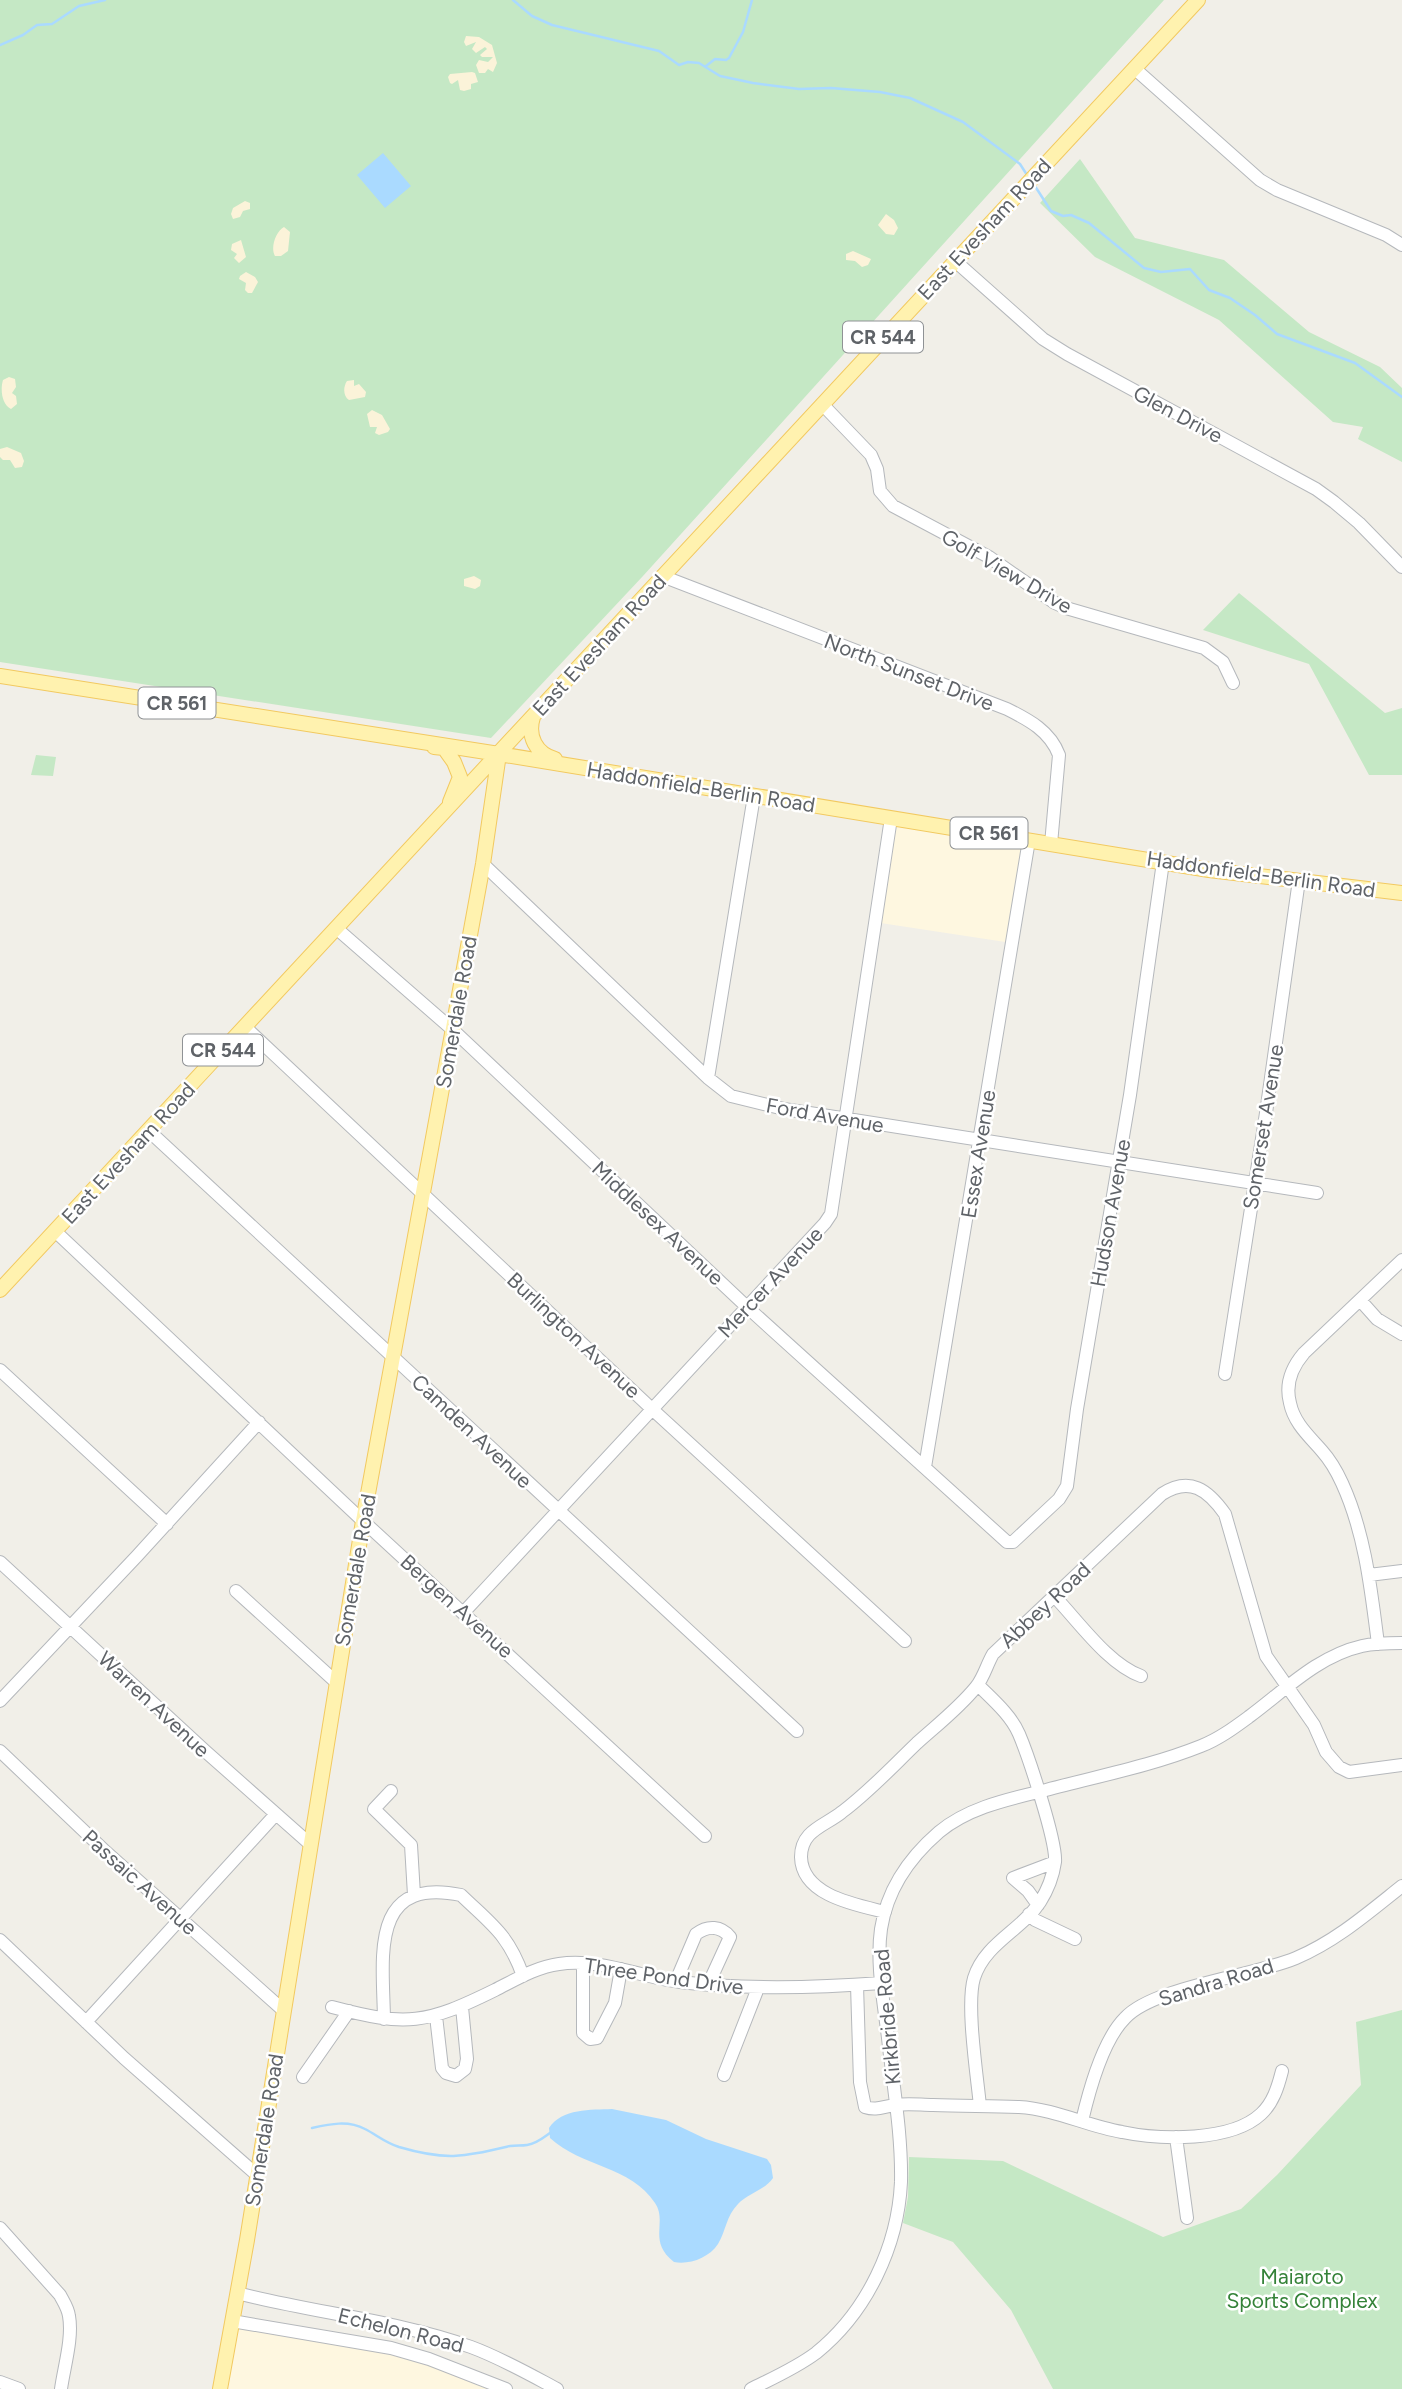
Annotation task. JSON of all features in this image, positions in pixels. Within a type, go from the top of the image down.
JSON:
[{"type":"main road","name":"East Evesham Road","points":[[0,1290],[1198,0]]},
{"type":"main road","name":"Haddonfield-Berlin Road","points":[[0,676],[558,763],[1163,862],[1402,892]]},
{"type":"main road","points":[[533,717],[531,736],[534,744],[540,752],[555,758],[558,763]]},
{"type":"main road","points":[[431,743],[434,747],[444,748],[460,777],[446,810]]},
{"type":"main road","name":"Somerdale Road","points":[[220,2389],[363,1521],[483,864],[499,754]]},
{"type":"street","points":[[1134,68],[1260,180],[1277,190],[1386,235],[1402,245]]},
{"type":"street","name":"Glen Drive","points":[[954,260],[1043,339],[1316,489],[1334,502],[1402,567]]},
{"type":"street","name":"Golf View Drive","points":[[822,404],[871,455],[877,469],[880,491],[893,506],[989,557],[1066,608],[1203,648],[1223,662],[1233,682]]},
{"type":"street","name":"North Sunset Drive","points":[[662,576],[1007,709],[1034,723],[1055,744],[1059,755],[1051,844]]},
{"type":"street","points":[[708,1078],[754,796]]},
{"type":"street","name":"Mercer Avenue","points":[[464,1612],[831,1214],[891,818]]},
{"type":"street","name":"Essex Avenue","points":[[925,1467],[1029,840]]},
{"type":"street","name":"Hudson Avenue","points":[[1013,1542],[1059,1499],[1066,1486],[1163,862]]},
{"type":"street","name":"Ford Avenue","points":[[483,864],[708,1078],[731,1096],[844,1119],[1317,1193]]},
{"type":"street","name":"Somerset Avenue","points":[[1224,1374],[1255,1185],[1299,880]]},
{"type":"street","name":"Middlesex Avenue","points":[[336,928],[453,1030],[747,1307],[1007,1542],[1013,1542]]},
{"type":"street","name":"Burlington Avenue","points":[[245,1027],[905,1641]]},
{"type":"street","name":"Camden Avenue","points":[[149,1131],[797,1731]]},
{"type":"street","name":"Bergen Avenue","points":[[56,1231],[363,1521],[705,1836]]},
{"type":"street","points":[[1378,1644],[1369,1575],[1343,1484],[1324,1452],[1298,1423],[1289,1401],[1289,1388],[1296,1363],[1304,1353],[1402,1260]]},
{"type":"street","points":[[1360,1300],[1377,1319],[1402,1334]]},
{"type":"street","points":[[0,1370],[167,1524]]},
{"type":"street","points":[[0,1701],[259,1422]]},
{"type":"street","name":"Abbey Road","points":[[885,1912],[839,1901],[818,1888],[809,1877],[801,1859],[806,1838],[813,1830],[850,1806],[978,1685],[993,1654],[1162,1494],[1178,1487],[1189,1486],[1210,1495],[1229,1524],[1266,1656],[1288,1686]]},
{"type":"street","name":"Warren Avenue","points":[[0,1562],[310,1843]]},
{"type":"street","points":[[1369,1575],[1402,1571]]},
{"type":"street","points":[[236,1591],[336,1682]]},
{"type":"street","points":[[1055,1597],[1115,1661],[1141,1676]]},
{"type":"street","name":"Kirkbride Road","points":[[751,2389],[786,2372],[817,2352],[843,2326],[873,2283],[894,2231],[901,2178],[880,1942],[885,1912],[898,1880],[914,1857],[940,1831],[974,1812],[1153,1762],[1203,1745],[1227,1733],[1322,1663],[1360,1647],[1402,1643]]},
{"type":"street","points":[[978,1685],[1019,1733],[1049,1826],[1055,1862],[1047,1891],[1034,1910],[1003,1937],[986,1956],[974,1977],[972,2004],[980,2106]]},
{"type":"street","points":[[1288,1686],[1314,1725],[1326,1752],[1339,1767],[1349,1772],[1402,1765]]},
{"type":"street","name":"Passaic Avenue","points":[[0,1751],[106,1852],[283,2010]]},
{"type":"street","points":[[391,1791],[374,1809],[411,1845],[414,1895]]},
{"type":"street","points":[[86,2022],[276,1814]]},
{"type":"street","points":[[1055,1862],[1013,1878],[1028,1891],[1035,1920],[1075,1939]]},
{"type":"street","name":"Sandra Road","points":[[1082,2121],[1090,2087],[1114,2032],[1132,2011],[1177,1992],[1294,1959],[1332,1940],[1402,1886]]},
{"type":"street","points":[[384,2019],[383,1964],[386,1929],[391,1915],[414,1895],[461,1895],[505,1936],[523,1976]]},
{"type":"street","points":[[676,1981],[696,1934],[712,1927],[730,1937],[708,1985]]},
{"type":"street","points":[[0,1940],[86,2022],[257,2175]]},
{"type":"street","points":[[583,1964],[583,2033],[590,2039],[597,2038],[615,2003],[620,1988],[621,1969]]},
{"type":"street","name":"Three Pond Drive","points":[[332,2007],[384,2019],[412,2020],[436,2016],[462,2007],[547,1966],[583,1964],[708,1985],[758,1988],[882,1983]]},
{"type":"street","points":[[857,1984],[860,2082],[865,2106],[875,2110],[896,2105],[980,2106],[1048,2111],[1121,2132],[1176,2137],[1228,2131],[1250,2122],[1271,2102],[1282,2071]]},
{"type":"street","points":[[724,2075],[758,1988]]},
{"type":"street","points":[[436,2016],[442,2068],[446,2073],[456,2076],[465,2069],[467,2059],[462,2007]]},
{"type":"street","points":[[303,2077],[349,2011]]},
{"type":"street","points":[[1176,2137],[1187,2218]]},
{"type":"street","points":[[0,2228],[60,2295],[66,2308],[69,2333],[61,2389]]},
{"type":"street","name":"Echelon Road","points":[[237,2293],[433,2335],[490,2355],[557,2389]]},
{"type":"street","name":"Echelon Road","points":[[232,2321],[391,2348],[429,2359],[506,2389]]},
{"type":"street","points":[[0,2382],[19,2389]]},
{"type":"shaded area","points":[[891,818],[1029,840],[1012,943],[874,922]]},
{"type":"shaded area","points":[[232,2321],[391,2348],[506,2389],[220,2389]]},
{"type":"green space","points":[[0,0],[1164,0],[643,576],[491,738],[0,662]]},
{"type":"green space","points":[[1080,159],[1135,238],[1224,260],[1309,332],[1380,367],[1402,388],[1402,462],[1358,439],[1363,427],[1333,422],[1219,320],[1095,257],[1040,203]]},
{"type":"green space","points":[[1239,593],[1385,713],[1402,708],[1402,775],[1369,775],[1309,664],[1203,630]]},
{"type":"green space","points":[[36,755],[56,757],[53,776],[31,775]]},
{"type":"green space","name":"Maiaroto Sports Complex","points":[[1402,2010],[1402,2389],[1053,2389],[1011,2310],[953,2242],[903,2223],[908,2197],[909,2157],[1003,2161],[1163,2237],[1241,2209],[1277,2175],[1361,2085],[1356,2022]]},
{"type":"sand","points":[[466,36],[479,37],[492,45],[497,63],[493,72],[488,69],[485,73],[479,73],[476,65],[479,60],[488,62],[493,57],[480,55],[487,49],[485,47],[476,53],[472,49],[476,42],[466,46]]},
{"type":"sand","points":[[472,72],[478,82],[471,84],[471,89],[460,90],[458,80],[450,83],[450,74]]},
{"type":"sand","points":[[245,201],[250,203],[250,209],[233,219],[233,208]]},
{"type":"sand","points":[[886,214],[894,220],[898,228],[894,235],[886,234],[878,225]]},
{"type":"sand","points":[[284,227],[290,232],[288,251],[281,256],[275,256],[275,240]]},
{"type":"sand","points":[[241,240],[246,257],[239,263],[234,258],[237,254],[231,250],[232,244]]},
{"type":"sand","points":[[853,251],[871,259],[868,265],[862,267],[855,261],[846,260],[846,254]]},
{"type":"sand","points":[[246,272],[258,282],[252,293],[245,290],[246,283],[239,279]]},
{"type":"sand","points":[[9,377],[15,379],[16,387],[12,393],[16,396],[17,404],[11,409],[4,401],[2,393],[3,380]]},
{"type":"sand","points":[[354,380],[354,386],[359,384],[366,392],[365,397],[349,400],[345,394],[345,386],[347,381]]},
{"type":"sand","points":[[372,410],[382,415],[390,429],[388,432],[379,435],[375,433],[377,427],[370,427],[367,414]]},
{"type":"sand","points":[[7,447],[21,453],[24,461],[22,467],[15,468],[10,460],[0,457],[0,449]]},
{"type":"sand","points":[[474,576],[481,580],[480,586],[475,589],[464,586],[464,579]]},
{"type":"water","points":[[383,153],[411,186],[385,208],[357,175]]},
{"type":"water","points":[[612,2109],[666,2120],[706,2139],[767,2159],[773,2178],[734,2209],[714,2249],[704,2257],[692,2261],[674,2262],[661,2247],[658,2210],[645,2191],[633,2181],[562,2148],[550,2138],[549,2128],[569,2113]]},
{"type":"waterway","points":[[0,45],[23,35],[37,25],[52,24],[79,6],[105,0]]},
{"type":"waterway","points":[[513,0],[532,16],[552,25],[659,51],[679,65],[699,63],[720,76],[799,89],[831,88],[880,92],[910,98],[963,122],[1020,164],[1027,175]]},
{"type":"waterway","points":[[706,66],[715,59],[729,58],[743,32],[752,0]]},
{"type":"waterway","points":[[1033,183],[1051,211],[1063,216],[1071,215],[1089,223],[1144,268],[1161,272],[1190,269],[1209,290],[1230,298],[1277,334],[1355,363],[1402,397]]},
{"type":"waterway","points":[[312,2128],[352,2124],[399,2147],[443,2156],[466,2155],[530,2144],[550,2133]]}]
